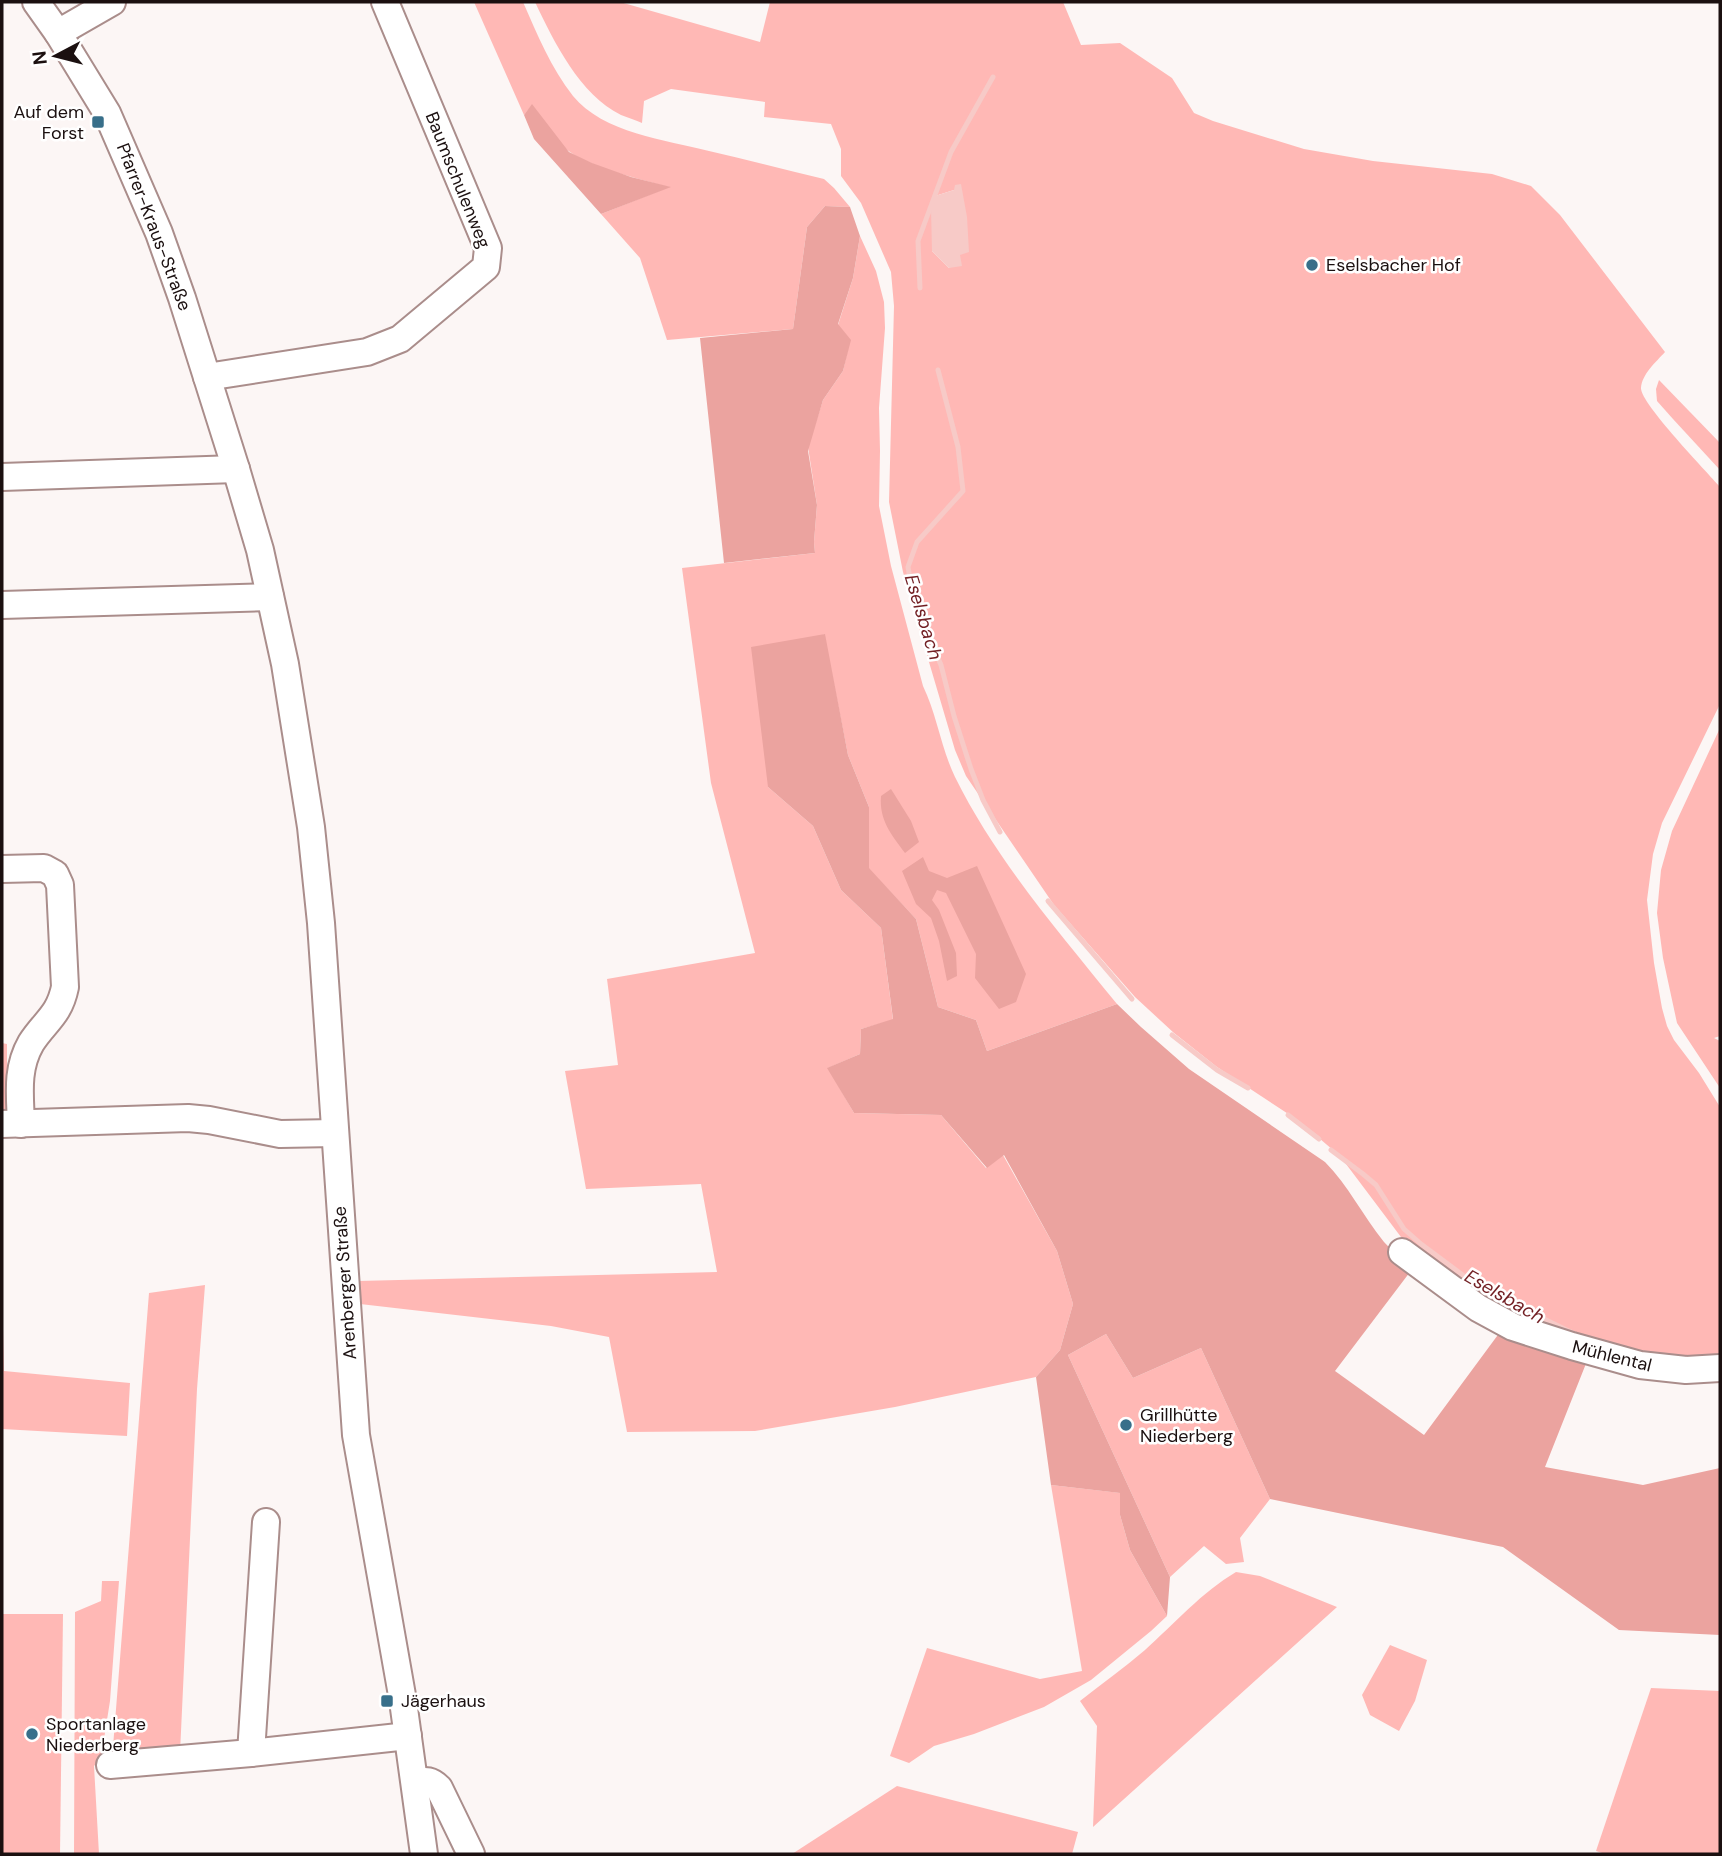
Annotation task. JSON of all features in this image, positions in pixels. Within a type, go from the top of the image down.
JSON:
[{"type":"street","name":"Pfarrer-Kraus-Straße","points":[[36,2],[94,90],[119,137],[159,233],[182,298],[260,550],[285,664],[311,827]]},
{"type":"street","points":[[58,33],[112,2]]},
{"type":"street","name":"Baumschulenweg","points":[[207,377],[366,352],[400,339],[486,267],[488,248],[385,2]]},
{"type":"street","points":[[2,477],[236,469]]},
{"type":"street","points":[[2,605],[270,597]]},
{"type":"street","name":"Arenberger Straße","points":[[311,827],[321,923],[356,1435],[408,1736],[424,1854]]},
{"type":"street","points":[[2,869],[44,868],[55,874],[60,885],[65,987],[58,1009],[33,1040],[22,1062],[11,1124],[188,1118],[280,1133],[335,1133]]},
{"type":"street","name":"Mühlental","points":[[1402,1253],[1478,1308],[1514,1327],[1640,1365],[1686,1370],[1720,1368]]},
{"type":"street","points":[[251,1753],[266,1522]]},
{"type":"street","points":[[110,1765],[408,1736]]},
{"type":"street","points":[[415,1782],[426,1780],[439,1788],[471,1854]]},
{"type":"shaded area","points":[[474,2],[523,2],[565,85],[586,109],[601,119],[655,139],[824,179],[834,188],[850,207],[825,206],[807,227],[793,329],[667,340],[640,258],[601,214],[669,187],[618,173],[580,158],[560,143],[532,105],[524,115]]},
{"type":"shaded area","points":[[535,2],[620,2],[760,42],[770,2],[1063,2],[1081,45],[1120,43],[1172,78],[1194,113],[1304,149],[1373,161],[1492,174],[1531,186],[1560,215],[1665,352],[1644,378],[1641,388],[1644,396],[1662,422],[1720,487],[1720,704],[1662,823],[1653,854],[1647,900],[1654,963],[1667,1026],[1720,1107],[1720,1364],[1626,1358],[1517,1321],[1407,1245],[1340,1156],[1299,1121],[1217,1067],[1174,1033],[1135,997],[1054,905],[966,776],[955,750],[903,572],[889,502],[894,306],[891,272],[861,203],[841,176],[841,149],[831,124],[764,117],[765,102],[671,89],[644,101],[642,123],[621,115],[593,95],[581,81],[560,50]],"holes":[[[954,190],[959,255],[949,268],[932,251],[935,196]]]},
{"type":"shaded area","points":[[532,104],[569,152],[631,177],[671,187],[601,214],[534,139],[524,115]]},
{"type":"shaded area","points":[[961,184],[967,217],[969,252],[960,255],[962,266],[949,268],[932,251],[931,209],[935,196],[954,190],[955,185]]},
{"type":"shaded area","points":[[825,206],[850,207],[860,236],[853,278],[838,324],[851,340],[843,371],[823,400],[808,451],[817,505],[815,553],[724,563],[700,338],[793,329],[807,227]]},
{"type":"shaded area","points":[[860,236],[876,271],[884,302],[885,328],[879,408],[879,506],[891,566],[923,686],[946,755],[971,808],[989,837],[1030,895],[1117,1004],[987,1051],[976,1020],[938,1007],[916,919],[869,869],[869,807],[848,755],[824,634],[768,787],[813,826],[841,890],[881,928],[893,1020],[861,1029],[860,1054],[828,1068],[854,1113],[941,1115],[986,1168],[1003,1155],[1057,1251],[1073,1304],[1060,1350],[1036,1377],[895,1407],[755,1431],[627,1432],[609,1337],[551,1326],[360,1304],[358,1281],[717,1272],[701,1184],[586,1189],[565,1071],[618,1065],[607,979],[755,953],[711,783],[682,568],[815,553],[817,505],[808,447],[823,400],[843,371],[850,340],[838,325],[853,278]]},
{"type":"shaded area","points":[[1659,380],[1720,443],[1720,470],[1657,401],[1656,389]]},
{"type":"shaded area","points":[[825,634],[848,755],[869,807],[869,868],[916,919],[938,1007],[976,1020],[987,1051],[1117,1004],[1189,1069],[1325,1162],[1384,1242],[1413,1268],[1335,1371],[1424,1435],[1503,1328],[1589,1356],[1545,1467],[1643,1485],[1720,1468],[1720,1635],[1619,1630],[1503,1547],[1270,1499],[1201,1348],[1133,1378],[1106,1334],[1068,1355],[1170,1577],[1167,1616],[1130,1550],[1120,1515],[1120,1493],[1051,1485],[1036,1377],[1060,1350],[1073,1304],[1057,1251],[1004,1155],[987,1168],[941,1115],[854,1113],[827,1068],[860,1054],[861,1029],[893,1019],[881,928],[841,890],[813,826],[768,787],[751,647]]},
{"type":"shaded area","points":[[1720,728],[1720,1036],[1714,1038],[1720,1041],[1720,1088],[1677,1023],[1663,958],[1657,913],[1661,870],[1672,831]]},
{"type":"shaded area","points":[[891,789],[911,821],[919,842],[905,853],[891,833],[882,812],[881,796]]},
{"type":"shaded area","points":[[923,857],[929,871],[947,878],[977,866],[1026,974],[1016,1002],[999,1009],[975,978],[976,954],[946,893],[937,890],[932,900],[939,910],[956,953],[957,976],[947,981],[931,918],[916,904],[902,871]]},
{"type":"shaded area","points":[[2,1043],[7,1044],[7,1110],[2,1110]]},
{"type":"shaded area","points":[[205,1285],[197,1389],[180,1753],[123,1757],[113,1747],[149,1293]]},
{"type":"shaded area","points":[[2,1287],[4,1371],[130,1383],[127,1436],[2,1429]]},
{"type":"shaded area","points":[[1106,1334],[1133,1378],[1201,1348],[1270,1499],[1240,1538],[1244,1562],[1226,1564],[1204,1546],[1170,1577],[1068,1355]]},
{"type":"shaded area","points":[[1051,1485],[1121,1493],[1120,1515],[1130,1550],[1167,1616],[1091,1680],[1044,1707],[934,1746],[909,1763],[890,1756],[927,1648],[1040,1679],[1082,1671]]},
{"type":"shaded area","points":[[1236,1572],[1260,1576],[1337,1607],[1093,1827],[1097,1726],[1080,1701],[1145,1650],[1212,1589]]},
{"type":"shaded area","points":[[102,1581],[119,1581],[110,1701],[101,1758],[94,1766],[99,1854],[74,1854],[75,1612],[101,1601]]},
{"type":"shaded area","name":"Sportanlage Niederberg","points":[[2,1614],[63,1614],[60,1854],[2,1854]]},
{"type":"shaded area","points":[[1390,1645],[1427,1660],[1415,1701],[1399,1731],[1370,1715],[1362,1695]]},
{"type":"shaded area","points":[[1651,1688],[1720,1691],[1720,1854],[1605,1854],[1596,1851]]},
{"type":"shaded area","points":[[897,1786],[1078,1832],[1072,1854],[792,1854]]},
{"type":"waterway","name":"Eselsbach","points":[[920,288],[918,241],[951,152],[993,77]]},
{"type":"waterway","name":"Eselsbach","points":[[938,370],[958,447],[963,491],[917,542],[908,567],[913,595],[941,665],[971,769],[1000,832]]},
{"type":"waterway","name":"Eselsbach","points":[[1048,901],[1132,999]]},
{"type":"waterway","name":"Eselsbach","points":[[1172,1035],[1217,1070],[1248,1088]]},
{"type":"waterway","name":"Eselsbach","points":[[1288,1115],[1319,1139]]},
{"type":"waterway","name":"Eselsbach","points":[[1331,1150],[1376,1185],[1404,1229],[1421,1244],[1472,1282],[1579,1336]]},
{"type":"place","name":"Auf dem Forst","points":[[98,122]]},
{"type":"place","name":"Eselsbacher Hof","points":[[1312,265]]},
{"type":"place","name":"Grillhütte Niederberg","points":[[1126,1425]]},
{"type":"place","name":"Jägerhaus","points":[[387,1701]]},
{"type":"place","name":"Sportanlage Niederberg","points":[[32,1734]]}]
